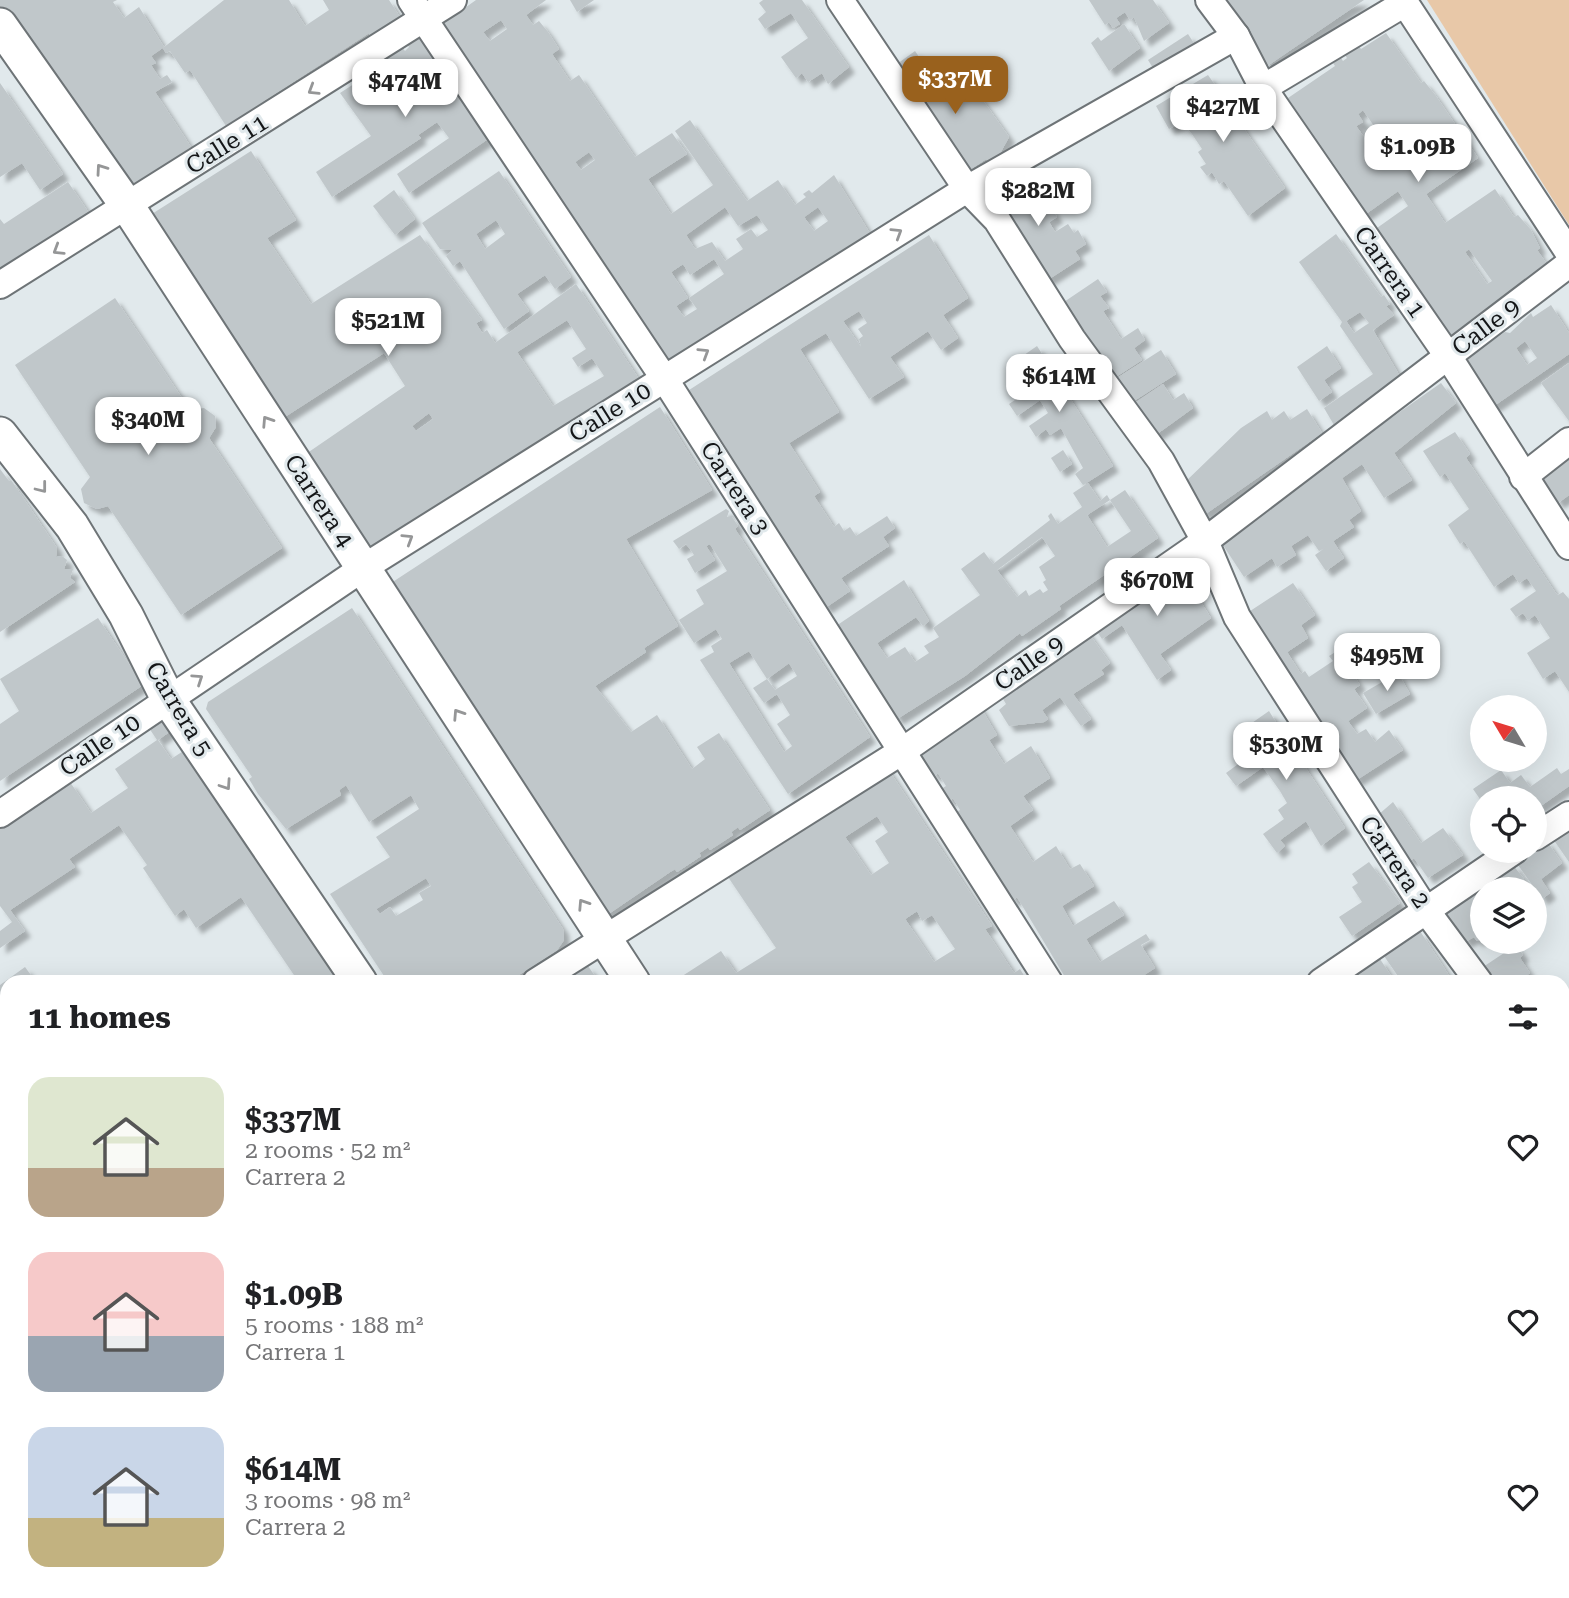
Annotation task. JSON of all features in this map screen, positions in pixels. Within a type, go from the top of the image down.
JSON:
[{"type":"street","name":"Calle 11","points":[[0,285],[128,207],[418,9],[453,0]]},
{"type":"street","name":"Carrera 2","points":[[840,0],[967,189],[997,220],[1072,339],[1161,461],[1205,541],[1237,617],[1425,909],[1474,975]]},
{"type":"street","name":"Carrera 1","points":[[1209,0],[1236,36],[1263,88],[1448,356],[1569,546]]},
{"type":"street","points":[[1263,88],[1404,1],[1569,253]]},
{"type":"street","name":"Carrera 3","points":[[418,9],[664,378],[904,750],[1045,975]]},
{"type":"street","name":"Carrera 4","points":[[0,25],[128,207],[628,975]]},
{"type":"street","name":"Calle 10","points":[[0,814],[363,568],[664,378],[967,189],[1236,36]]},
{"type":"street","name":"Calle 9","points":[[547,975],[904,750],[1205,541],[1569,264]]},
{"type":"street","name":"Carrera 5","points":[[0,434],[72,526],[126,615],[168,699],[355,975]]},
{"type":"street","points":[[1523,477],[1569,442]]},
{"type":"street","points":[[1547,829],[1569,815]]},
{"type":"street","points":[[1331,975],[1494,863]]},
{"type":"shaded area","points":[[1427,0],[1569,0],[1569,225]]},
{"type":"building","points":[[0,0],[117,0],[113,2],[124,18],[139,7],[164,47],[151,56],[156,63],[151,65],[160,79],[167,75],[172,82],[155,92],[193,150],[130,191],[27,43],[32,39],[21,46],[0,8]]},
{"type":"building","points":[[224,0],[289,0],[305,26],[329,10],[323,0],[389,0],[400,17],[370,36],[369,33],[262,102],[264,106],[228,129],[190,70],[185,73],[170,51],[166,53],[163,48]]},
{"type":"building","points":[[476,0],[546,0],[526,15],[533,25],[539,21],[548,32],[559,49],[552,54],[570,81],[579,75],[635,157],[672,133],[687,154],[648,179],[671,214],[713,185],[675,131],[690,120],[747,201],[778,180],[795,205],[806,197],[803,194],[809,190],[812,193],[834,175],[871,235],[669,365],[441,25]],"holes":[[[501,20],[507,29],[490,41],[483,32]],[[589,152],[595,160],[581,170],[575,162]],[[725,207],[738,226],[757,215],[768,230],[757,237],[751,229],[736,239],[743,249],[725,261],[712,242],[695,249],[686,235]],[[818,207],[828,221],[814,231],[804,217]],[[714,259],[724,274],[689,298],[697,309],[684,317],[676,306],[688,298],[671,272],[683,264],[690,275]]]},
{"type":"building","points":[[570,0],[594,0],[577,12]]},
{"type":"building","points":[[763,0],[802,0],[849,67],[828,84],[822,73],[808,82],[802,73],[796,78],[781,57],[808,38],[791,13],[765,29],[758,19],[766,12],[759,3]]},
{"type":"building","points":[[1089,0],[1153,0],[1169,23],[1144,41],[1134,17],[1130,20],[1125,12],[1116,18],[1120,24],[1113,28],[1109,22],[1105,25]]},
{"type":"building","points":[[1221,0],[1364,0],[1267,66]]},
{"type":"building","points":[[1124,24],[1140,48],[1109,71],[1091,43],[1098,37],[1101,41]]},
{"type":"building","points":[[1386,33],[1421,83],[1424,81],[1436,96],[1478,158],[1426,194],[1445,223],[1495,189],[1514,217],[1518,215],[1531,230],[1540,248],[1537,250],[1549,267],[1453,339],[1434,311],[1430,314],[1393,259],[1397,257],[1377,228],[1408,206],[1398,191],[1363,216],[1343,186],[1347,183],[1288,98],[1335,66],[1333,63],[1341,58],[1343,61],[1347,58],[1345,55],[1359,46],[1361,49]],"holes":[[[1363,110],[1376,129],[1364,137],[1356,126],[1363,122],[1358,114]],[[1469,249],[1492,281],[1487,284],[1465,252]]]},
{"type":"building","points":[[1188,34],[1199,51],[1158,76],[1148,60]]},
{"type":"building","points":[[419,36],[422,40],[425,37],[488,139],[409,193],[397,174],[449,138],[437,122],[418,135],[421,138],[332,197],[316,172],[371,136],[340,93],[377,69],[375,65],[402,47],[405,51],[409,47],[407,44]]},
{"type":"building","points":[[915,51],[924,64],[914,71],[923,88],[933,81],[937,86],[947,80],[953,88],[965,78],[1009,137],[997,159],[990,164],[986,159],[965,173],[890,69]]},
{"type":"building","points":[[1208,75],[1222,95],[1218,96],[1229,112],[1231,110],[1285,188],[1248,216],[1224,181],[1219,184],[1212,172],[1207,176],[1200,167],[1206,164],[1198,152],[1202,149],[1182,122],[1169,129],[1156,106]]},
{"type":"building","points":[[0,83],[63,174],[40,190],[22,163],[0,177]]},
{"type":"building","points":[[251,151],[296,220],[267,238],[311,304],[420,235],[482,320],[476,323],[482,333],[487,330],[495,343],[576,284],[641,382],[367,560],[300,458],[405,386],[384,353],[280,420],[144,219]],"holes":[[[567,320],[586,349],[572,358],[578,367],[592,358],[604,376],[553,406],[517,352]],[[429,413],[433,419],[416,431],[412,426]]]},
{"type":"building","points":[[1031,168],[1039,183],[1019,195],[1034,219],[1051,207],[1057,217],[1049,222],[1055,232],[1068,224],[1074,233],[1078,230],[1086,244],[1075,251],[1080,259],[1046,281],[990,193]]},
{"type":"building","points":[[499,171],[571,277],[555,289],[545,275],[517,294],[529,311],[504,329],[460,261],[453,266],[446,256],[452,250],[440,249],[422,223]],"holes":[[[496,220],[505,234],[485,249],[476,234]]]},
{"type":"building","points":[[68,182],[89,213],[0,271],[0,219],[4,224]]},
{"type":"building","points":[[394,190],[415,219],[395,235],[373,206]]},
{"type":"building","points":[[1336,234],[1381,297],[1384,295],[1390,304],[1386,306],[1394,315],[1373,330],[1401,378],[1334,425],[1324,408],[1373,374],[1340,326],[1342,322],[1299,262]],"holes":[[[1360,312],[1369,323],[1354,333],[1346,321]]]},
{"type":"building","points":[[929,235],[968,298],[943,315],[958,338],[941,350],[928,331],[890,357],[904,377],[869,399],[826,333],[800,349],[839,412],[789,443],[820,492],[814,496],[834,527],[839,523],[844,531],[850,527],[856,536],[887,516],[895,528],[883,537],[889,546],[841,578],[850,591],[825,608],[686,392]],"holes":[[[859,311],[867,323],[858,329],[863,336],[859,339],[861,347],[843,321]]]},
{"type":"building","points":[[1098,279],[1107,292],[1100,296],[1109,308],[1103,311],[1121,339],[1138,328],[1145,340],[1134,348],[1142,360],[1111,380],[1061,304]]},
{"type":"building","points":[[115,298],[190,410],[204,408],[215,416],[216,427],[209,438],[282,548],[181,615],[108,506],[97,509],[84,503],[81,489],[90,477],[15,365]]},
{"type":"building","points":[[1551,305],[1569,333],[1569,354],[1491,408],[1464,360],[1505,332],[1510,333],[1531,313],[1533,317]],"holes":[[[1525,341],[1537,358],[1527,365],[1516,348]]]},
{"type":"building","points":[[1037,346],[1113,466],[1083,485],[1075,474],[1083,468],[1061,428],[1050,435],[1046,429],[1036,437],[1029,426],[1048,413],[1040,400],[1017,416],[1009,404],[1031,389],[1014,362]]},
{"type":"building","points":[[1327,346],[1341,368],[1324,380],[1332,392],[1319,401],[1297,367]]},
{"type":"building","points":[[1161,350],[1176,374],[1126,406],[1111,382]]},
{"type":"building","points":[[1569,363],[1569,421],[1541,383]]},
{"type":"building","points":[[1441,383],[1456,403],[1394,453],[1412,480],[1384,498],[1362,464],[1342,478],[1361,511],[1349,520],[1354,527],[1333,541],[1344,558],[1326,571],[1315,555],[1329,545],[1319,551],[1308,535],[1291,546],[1296,555],[1277,567],[1272,558],[1244,577],[1219,539]]},
{"type":"building","points":[[1163,384],[1173,400],[1184,393],[1193,408],[1150,439],[1129,407]]},
{"type":"building","points":[[660,407],[712,490],[626,539],[678,626],[644,648],[646,652],[595,686],[631,732],[657,715],[692,769],[705,759],[697,747],[719,733],[770,810],[740,830],[738,827],[731,832],[733,835],[710,850],[708,847],[699,853],[701,856],[677,872],[675,869],[670,872],[604,917],[450,685],[457,680],[438,650],[429,654],[385,587]]},
{"type":"building","points":[[1307,409],[1322,433],[1204,515],[1183,484],[1241,428],[1267,411],[1272,420],[1284,411],[1290,420]]},
{"type":"building","points":[[1455,432],[1470,454],[1466,458],[1555,592],[1558,595],[1563,592],[1569,599],[1569,692],[1555,671],[1543,679],[1527,653],[1550,638],[1535,615],[1528,620],[1523,613],[1516,617],[1510,609],[1536,591],[1527,578],[1519,583],[1513,574],[1494,587],[1464,541],[1460,544],[1448,525],[1469,509],[1445,473],[1440,477],[1423,451]]},
{"type":"building","points":[[1063,450],[1072,464],[1060,472],[1051,458]]},
{"type":"building","points":[[1569,455],[1569,495],[1558,503],[1541,478]]},
{"type":"building","points":[[0,469],[9,481],[11,480],[57,548],[56,557],[62,556],[67,560],[64,569],[73,569],[70,578],[75,582],[0,632]]},
{"type":"building","points":[[1088,483],[1100,501],[1107,495],[1110,500],[1125,490],[1158,538],[1059,606],[1061,609],[1022,636],[1020,633],[965,676],[897,719],[836,626],[904,580],[929,621],[923,626],[916,617],[877,643],[887,658],[905,647],[915,662],[929,653],[924,646],[939,637],[933,628],[980,595],[961,569],[984,552],[993,564],[1050,520],[1048,516],[1051,513],[1058,524],[1082,507],[1073,493]],"holes":[[[1110,500],[1131,531],[1107,547],[1087,515]],[[1042,537],[1055,556],[1039,567],[1048,590],[1043,593],[1040,589],[1029,596],[1026,590],[1017,597],[997,570]]]},
{"type":"building","points":[[726,509],[729,511],[727,517],[732,517],[738,526],[735,529],[870,737],[788,794],[700,660],[714,652],[711,646],[722,639],[716,629],[694,643],[679,620],[704,604],[696,590],[727,571],[710,544],[706,546],[715,560],[695,573],[687,559],[694,555],[690,549],[686,544],[679,549],[673,541]],"holes":[[[749,651],[767,679],[753,688],[764,703],[777,694],[790,715],[777,724],[792,746],[784,752],[729,663]],[[789,663],[797,676],[775,690],[767,679]]]},
{"type":"building","points":[[1177,564],[1211,618],[1160,654],[1171,670],[1157,680],[1122,625],[1102,639],[1092,624]]},
{"type":"building","points":[[1293,583],[1315,615],[1301,625],[1308,638],[1287,652],[1301,674],[1305,671],[1309,677],[1333,661],[1329,656],[1337,651],[1360,685],[1354,689],[1367,708],[1348,721],[1357,734],[1366,729],[1375,742],[1389,730],[1403,750],[1355,781],[1244,615]]},
{"type":"building","points":[[352,608],[563,929],[564,940],[557,950],[519,975],[383,975],[330,894],[390,857],[376,837],[419,809],[411,795],[369,822],[346,785],[339,790],[341,795],[286,829],[258,794],[249,779],[252,777],[206,709],[208,702]],"holes":[[[426,878],[431,886],[419,893],[423,900],[396,916],[390,907],[380,914],[376,909]]]},
{"type":"building","points":[[98,618],[143,685],[0,781],[0,724],[19,711],[0,679]]},
{"type":"building","points":[[1085,628],[1110,663],[1101,670],[1104,674],[1073,694],[1091,719],[1081,726],[1060,697],[1042,710],[1048,719],[1044,722],[1009,726],[999,710],[1006,704],[998,690]]},
{"type":"building","points":[[1398,673],[1410,694],[1376,714],[1363,693]]},
{"type":"building","points":[[978,703],[997,735],[989,740],[1004,764],[1031,746],[1050,778],[1023,796],[1033,810],[1010,826],[1033,862],[1056,846],[1070,869],[1080,864],[1094,886],[1062,906],[1073,926],[1114,901],[1124,915],[1086,939],[1100,962],[1146,934],[1150,940],[1141,945],[1155,968],[1144,975],[1064,975],[1017,897],[1013,901],[956,812],[960,810],[953,798],[949,801],[941,789],[946,786],[938,773],[934,776],[914,747]]},
{"type":"building","points":[[1269,711],[1282,732],[1286,729],[1299,751],[1296,753],[1345,828],[1321,846],[1306,821],[1280,840],[1285,846],[1277,853],[1263,834],[1284,819],[1278,810],[1287,803],[1280,791],[1263,767],[1236,786],[1226,773],[1252,754],[1239,732]]},
{"type":"building","points":[[167,715],[175,728],[158,740],[171,759],[188,748],[269,878],[273,875],[340,975],[294,975],[241,897],[196,928],[184,909],[175,916],[143,868],[147,865],[119,825],[69,859],[75,867],[10,910],[25,931],[0,948],[0,931],[12,922],[0,906],[0,829],[34,807],[31,802],[70,782],[91,813],[128,788],[115,769],[157,740],[149,728]]},
{"type":"building","points":[[886,766],[992,926],[985,929],[1014,973],[1020,969],[1024,975],[684,975],[721,951],[736,973],[776,948],[726,874]],"holes":[[[877,816],[888,832],[875,841],[889,863],[871,875],[845,837]],[[917,911],[922,921],[932,915],[955,949],[934,962],[905,919]]]},
{"type":"building","points":[[1557,768],[1561,774],[1569,769],[1569,786],[1547,802],[1547,786],[1531,786]]},
{"type":"building","points":[[1498,772],[1502,772],[1510,783],[1521,775],[1529,786],[1477,786]]},
{"type":"building","points":[[1393,802],[1421,843],[1443,828],[1463,855],[1428,878],[1414,858],[1409,861],[1378,815]]},
{"type":"building","points":[[1569,823],[1569,862],[1551,836]]},
{"type":"building","points":[[1547,841],[1562,863],[1544,877],[1527,877],[1517,863],[1547,863]]},
{"type":"building","points":[[1369,862],[1400,903],[1352,936],[1339,917],[1362,902],[1352,887],[1358,883],[1352,874]]},
{"type":"building","points":[[1513,865],[1522,877],[1496,877]]},
{"type":"building","points":[[1470,896],[1470,939],[1465,942],[1446,913]]},
{"type":"building","points":[[1420,931],[1449,975],[1397,975],[1382,953],[1399,938],[1402,943]]},
{"type":"building","points":[[1502,954],[1522,954],[1520,958],[1530,973],[1527,975],[1488,975],[1483,967]]},
{"type":"building","points":[[1380,959],[1390,975],[1356,975]]},
{"type":"building","points":[[588,966],[594,975],[575,975]]},
{"type":"building","points":[[25,967],[31,975],[14,975]]}]
